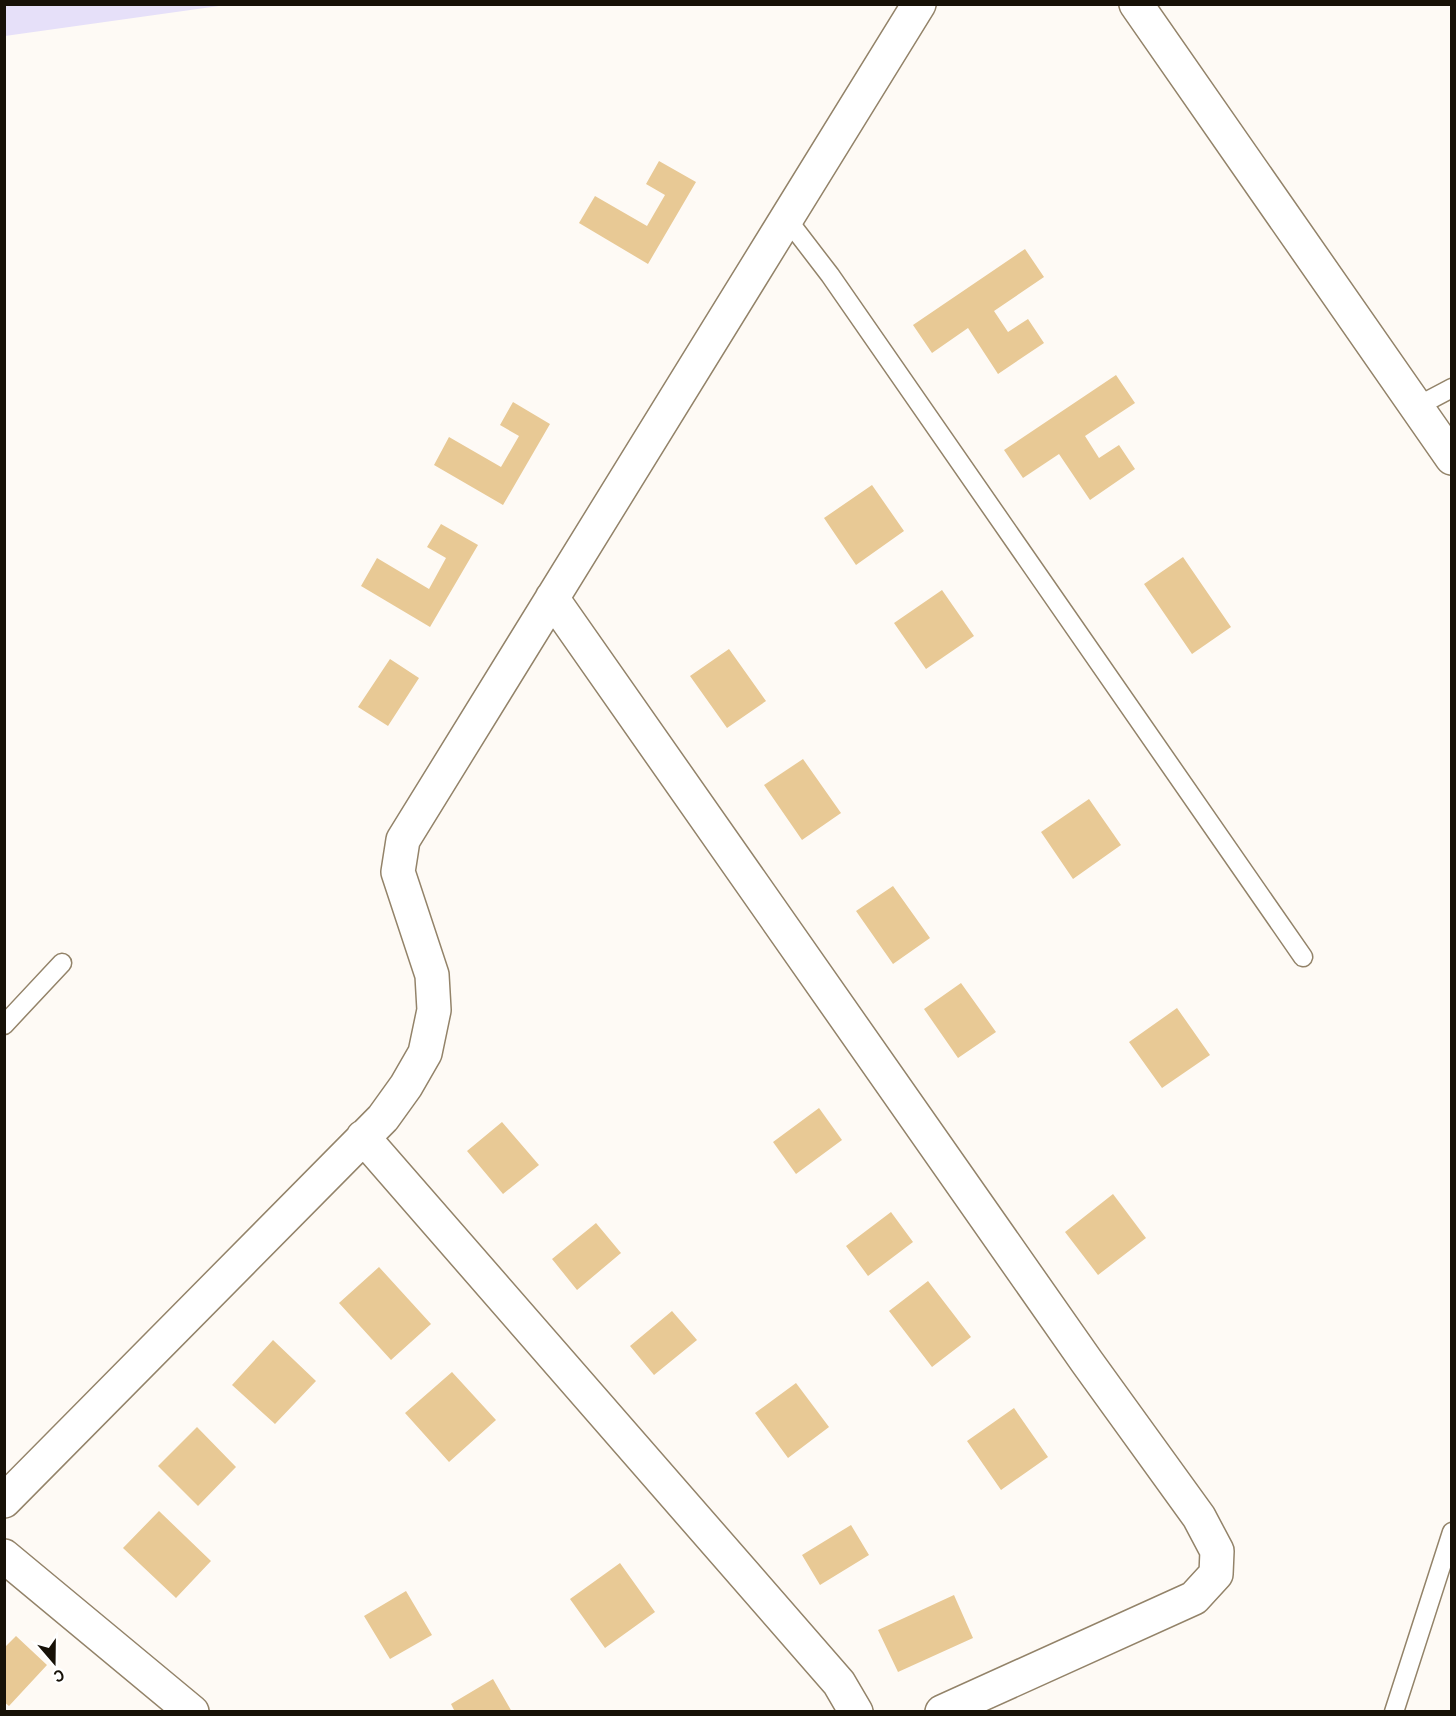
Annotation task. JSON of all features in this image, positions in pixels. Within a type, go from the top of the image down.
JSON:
[{"type":"street","points":[[4,1501],[383,1118],[406,1086],[425,1053],[434,1010],[432,975],[398,872],[404,840],[919,4]]},
{"type":"street","points":[[1136,4],[1452,458]]},
{"type":"street","points":[[552,598],[1073,1342],[1199,1517],[1217,1551],[1216,1574],[1194,1598],[942,1712]]},
{"type":"street","points":[[363,1137],[839,1683],[856,1712]]},
{"type":"street","points":[[4,1556],[192,1712]]},
{"type":"lane","points":[[787,219],[830,276],[1303,957]]},
{"type":"lane","points":[[1416,407],[1452,388]]},
{"type":"lane","points":[[4,1025],[63,963]]},
{"type":"lane","points":[[1394,1712],[1452,1532]]},
{"type":"shaded area","points":[[5,4],[226,5],[5,36]]},
{"type":"building","points":[[659,161],[696,182],[648,264],[579,223],[595,196],[647,226],[665,195],[646,184]]},
{"type":"building","points":[[1025,249],[1044,277],[994,311],[1008,332],[1028,319],[1044,343],[998,374],[968,328],[932,353],[913,325]]},
{"type":"building","points":[[1116,375],[1135,403],[1085,436],[1099,458],[1119,445],[1135,469],[1090,500],[1059,454],[1023,478],[1004,450]]},
{"type":"building","points":[[513,402],[550,424],[503,505],[434,465],[449,437],[501,467],[519,436],[500,425]]},
{"type":"building","points":[[872,485],[904,531],[856,565],[824,518]]},
{"type":"building","points":[[441,524],[478,545],[430,627],[361,586],[377,558],[429,589],[446,558],[427,547]]},
{"type":"building","points":[[1183,557],[1231,627],[1192,654],[1144,584]]},
{"type":"building","points":[[942,590],[974,636],[926,669],[894,623]]},
{"type":"building","points":[[729,649],[766,701],[727,728],[690,676]]},
{"type":"building","points":[[390,659],[419,678],[388,726],[358,707]]},
{"type":"building","points":[[803,759],[841,813],[802,840],[764,785]]},
{"type":"building","points":[[1089,799],[1121,845],[1073,879],[1041,832]]},
{"type":"building","points":[[893,886],[930,938],[893,964],[856,911]]},
{"type":"building","points":[[961,983],[996,1032],[958,1058],[924,1009]]},
{"type":"building","points":[[1177,1008],[1210,1055],[1162,1088],[1129,1042]]},
{"type":"building","points":[[819,1108],[842,1140],[796,1174],[773,1142]]},
{"type":"building","points":[[502,1122],[539,1165],[503,1194],[467,1151]]},
{"type":"building","points":[[1113,1194],[1146,1238],[1098,1275],[1065,1232]]},
{"type":"building","points":[[891,1212],[913,1242],[868,1276],[846,1246]]},
{"type":"building","points":[[596,1223],[621,1253],[577,1290],[552,1259]]},
{"type":"building","points":[[379,1267],[431,1324],[391,1360],[339,1303]]},
{"type":"building","points":[[928,1281],[971,1337],[932,1367],[889,1311]]},
{"type":"building","points":[[672,1311],[697,1340],[654,1375],[630,1346]]},
{"type":"building","points":[[273,1340],[316,1381],[275,1424],[232,1385]]},
{"type":"building","points":[[452,1372],[496,1420],[449,1462],[405,1413]]},
{"type":"building","points":[[796,1383],[829,1427],[788,1458],[755,1413]]},
{"type":"building","points":[[1014,1408],[1048,1457],[1001,1490],[967,1441]]},
{"type":"building","points":[[197,1427],[236,1467],[198,1506],[158,1466]]},
{"type":"building","points":[[159,1511],[211,1561],[176,1598],[123,1548]]},
{"type":"building","points":[[851,1525],[869,1555],[820,1585],[802,1555]]},
{"type":"building","points":[[620,1563],[655,1612],[605,1648],[570,1599]]},
{"type":"building","points":[[406,1591],[432,1635],[390,1659],[364,1616]]},
{"type":"building","points":[[954,1595],[973,1638],[898,1672],[878,1630]]},
{"type":"building","points":[[16,1636],[47,1665],[9,1706],[4,1702],[4,1648]]},
{"type":"building","points":[[493,1679],[512,1712],[455,1712],[451,1704]]}]
